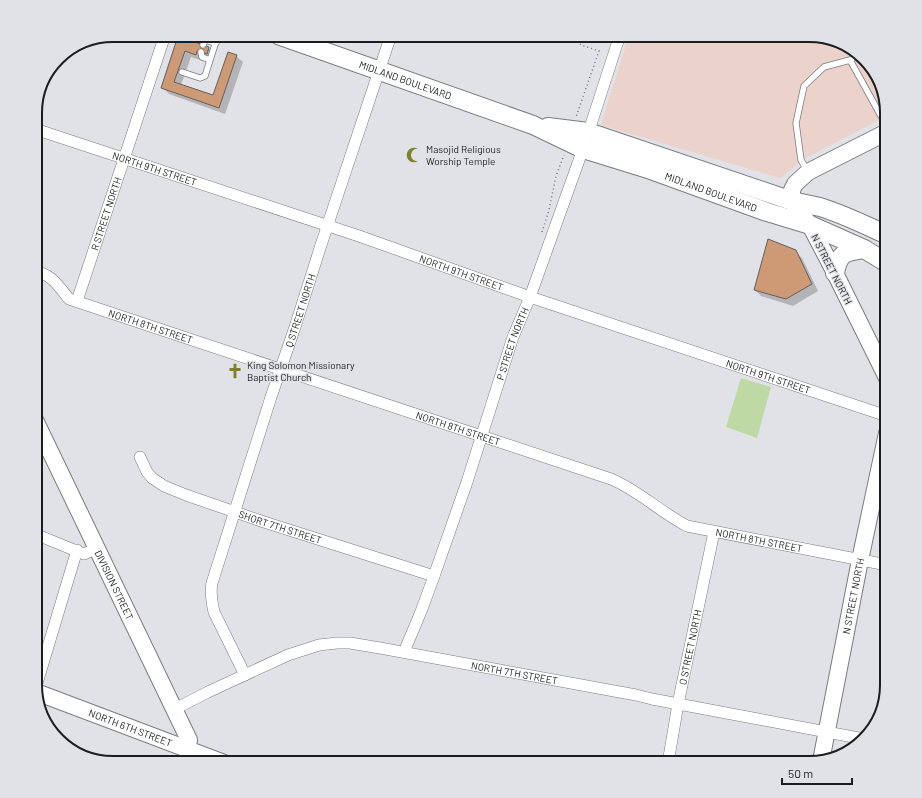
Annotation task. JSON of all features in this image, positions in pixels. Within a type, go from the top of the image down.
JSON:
[{"type":"main road","name":"MIDLAND BOULEVARD","points":[[298,42],[534,125],[583,149],[651,170],[767,212],[810,225],[864,249],[880,259]]},
{"type":"main road","name":"MIDLAND BOULEVARD","points":[[534,125],[588,132],[792,201],[820,207],[880,233]]},
{"type":"main road","points":[[835,273],[837,262],[841,256],[854,250],[864,249]]},
{"type":"street","name":"R STREET NORTH","points":[[77,301],[163,42]]},
{"type":"street","name":"Q STREET NORTH","points":[[245,675],[214,612],[212,606],[212,582],[389,42]]},
{"type":"street","name":"P STREET NORTH","points":[[404,652],[422,609],[467,482],[513,337],[530,297],[583,149],[618,42]]},
{"type":"street","name":"NORTH 9TH STREET","points":[[42,131],[327,227],[359,236],[530,297],[880,414]]},
{"type":"street","points":[[792,201],[792,190],[795,184],[808,172],[880,136]]},
{"type":"street","name":"N STREET NORTH","points":[[792,201],[810,225],[880,364]]},
{"type":"street","name":"NORTH 8TH STREET","points":[[42,273],[51,278],[69,299],[611,479],[623,484],[668,516],[687,526],[880,564]]},
{"type":"street","name":"DIVISION STREET","points":[[42,434],[189,740],[185,756]]},
{"type":"street","name":"SHORT 7TH STREET","points":[[140,457],[147,472],[152,478],[164,486],[186,495],[347,549],[434,576]]},
{"type":"street","name":"N STREET NORTH","points":[[822,755],[880,466]]},
{"type":"street","name":"O STREET NORTH","points":[[669,756],[678,704],[714,532]]},
{"type":"street","points":[[42,537],[84,554],[97,548]]},
{"type":"street","points":[[42,670],[77,550]]},
{"type":"street","name":"NORTH 7TH STREET","points":[[175,709],[288,655],[313,646],[328,643],[350,643],[629,693],[652,699],[856,738]]},
{"type":"street","name":"NORTH 6TH STREET","points":[[42,694],[185,756]]},
{"type":"lane","points":[[182,72],[200,78],[205,76],[216,43],[206,44]]},
{"type":"lane","points":[[202,54],[210,60]]},
{"type":"lane","points":[[808,172],[801,160],[796,123],[804,86],[824,67],[853,58]]},
{"type":"lane","points":[[850,60],[880,114]]},
{"type":"path","points":[[578,42],[581,45],[599,51]]},
{"type":"shaded area","points":[[627,42],[813,42],[827,44],[836,47],[852,57],[865,70],[873,82],[878,95],[880,113],[880,120],[805,158],[780,178],[601,125]]},
{"type":"green space","points":[[741,378],[771,387],[757,438],[726,427]]},
{"type":"building","points":[[176,42],[195,42],[209,47],[207,54],[197,51],[196,55],[185,51],[174,82],[213,95],[228,52],[237,55],[219,108],[161,88]]},
{"type":"building","points":[[768,239],[796,250],[812,284],[786,299],[754,290]]},
{"type":"place","name":"Masojid Religious Worship Temple","points":[[414,155]]},
{"type":"place","name":"King Solomon Missionary Baptist Church","points":[[235,371]]}]
